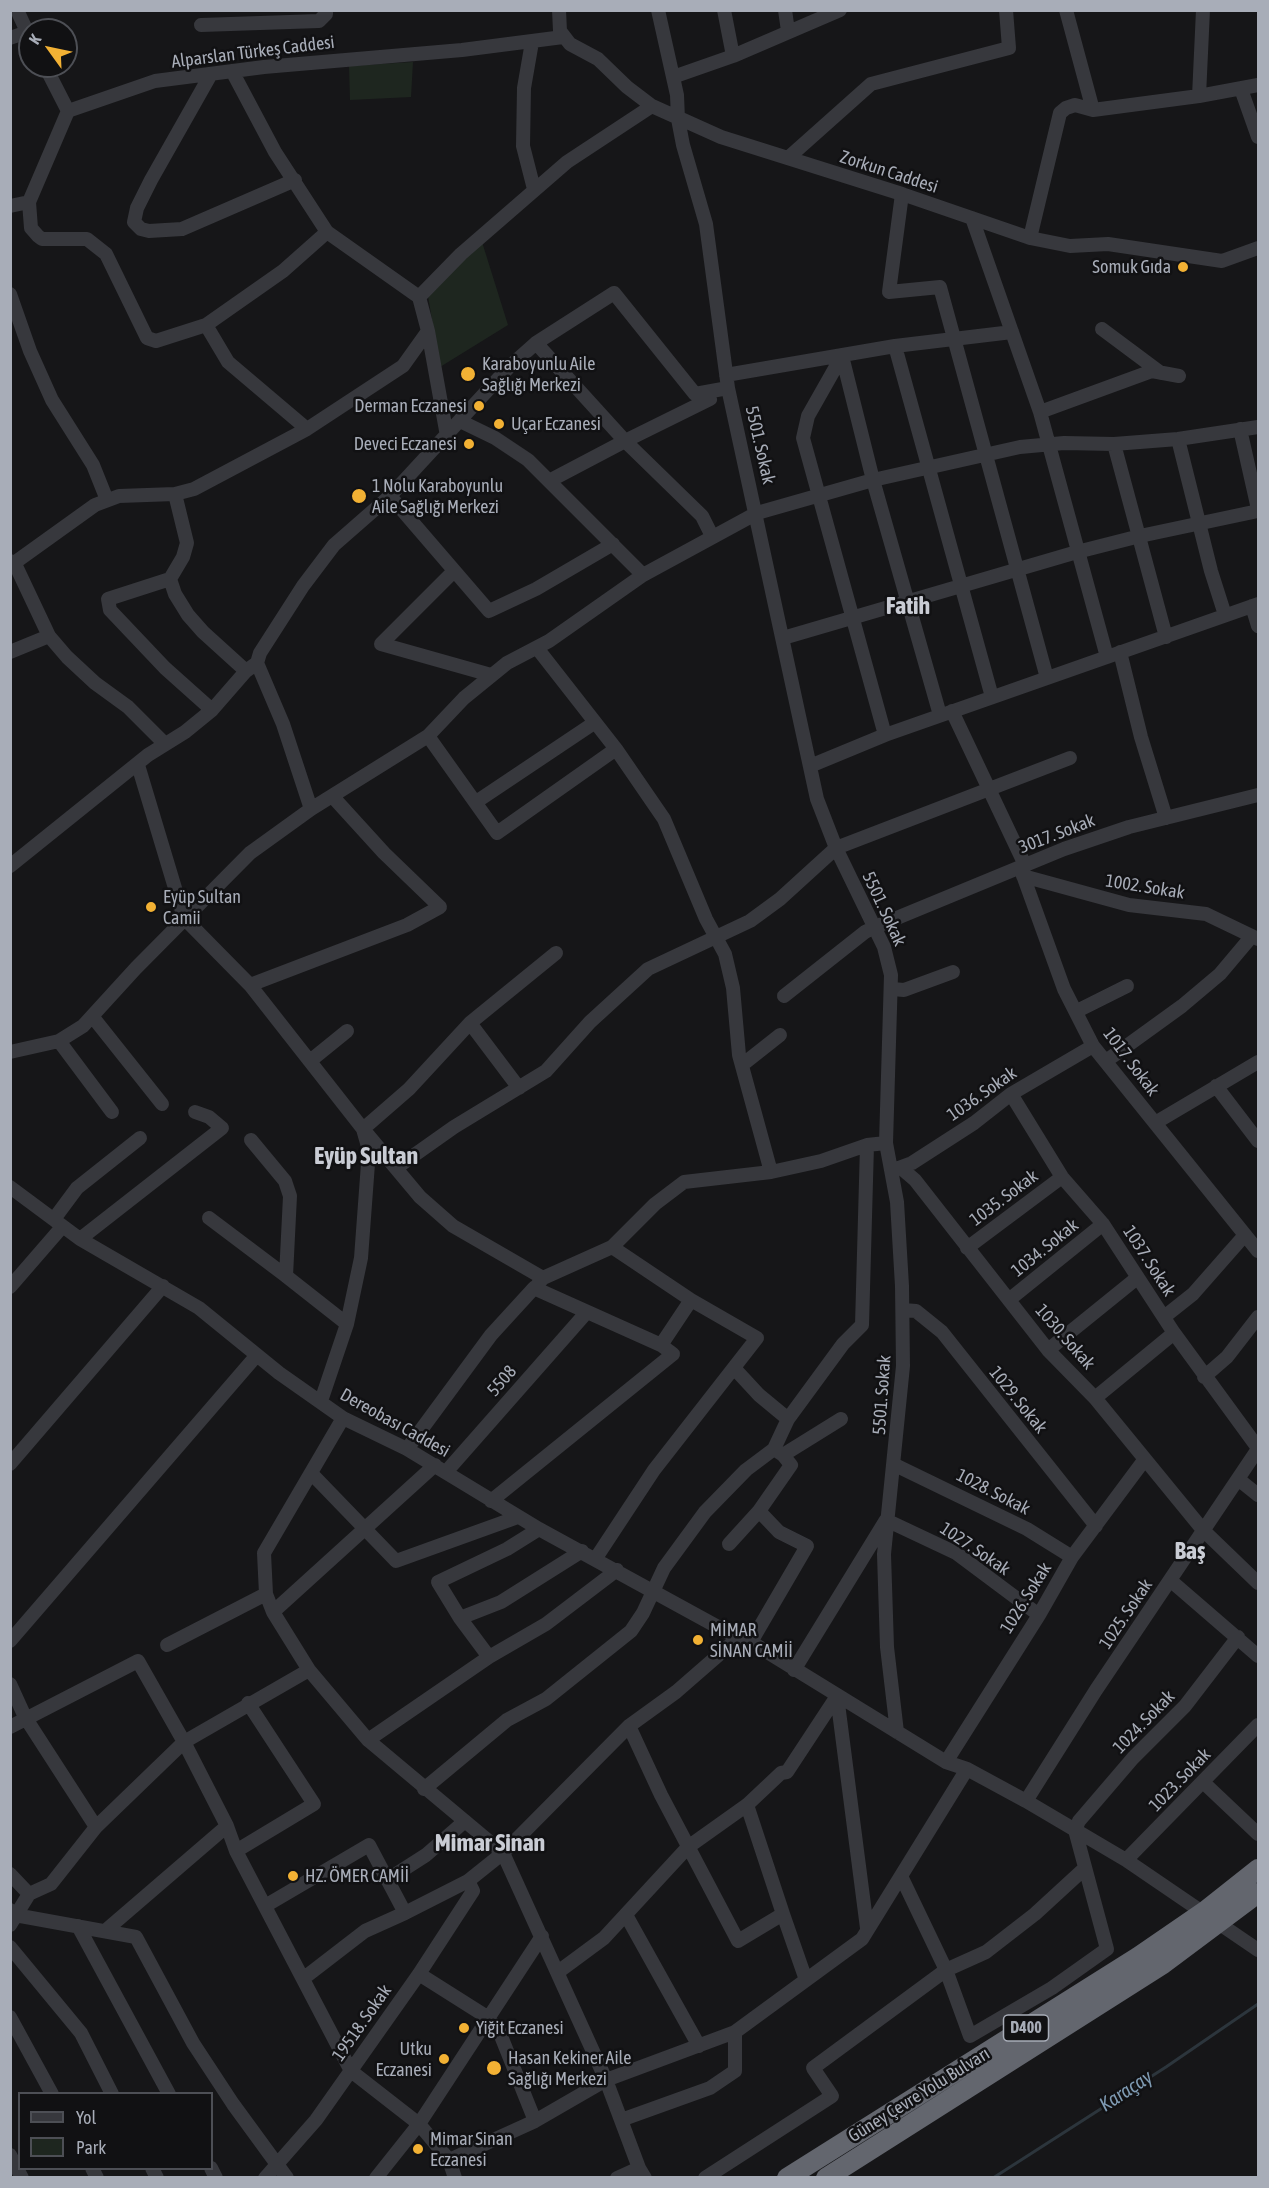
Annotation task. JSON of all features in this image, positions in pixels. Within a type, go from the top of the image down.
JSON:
[{"type":"highway","name":"Güney Çevre Yolu Bulvarı","points":[[826,2178],[1153,1971],[1208,1913],[1258,1869]]},
{"type":"highway","name":"Güney Çevre Yolu Bulvarı","points":[[787,2178],[1208,1913],[1258,1893]]},
{"type":"street","points":[[201,25],[319,21],[326,14],[326,10]]},
{"type":"street","points":[[558,10],[563,37]]},
{"type":"street","name":"5501. Sokak","points":[[658,10],[673,77],[678,118],[706,224],[727,381],[817,799],[836,848],[875,927],[889,962],[892,989],[886,1143],[896,1169],[903,1310],[902,1387],[884,1554],[886,1647],[897,1732]]},
{"type":"street","points":[[724,10],[733,56]]},
{"type":"street","points":[[785,10],[788,31]]},
{"type":"street","points":[[673,77],[733,56],[840,10]]},
{"type":"street","points":[[788,158],[871,84],[1009,48],[1006,10]]},
{"type":"street","points":[[1066,10],[1093,110]]},
{"type":"street","points":[[1199,96],[1203,10]]},
{"type":"street","name":"Alparslan Türkeş Caddesi","points":[[68,111],[155,81],[563,37]]},
{"type":"street","name":"Zorkun Caddesi","points":[[563,37],[570,44],[598,59],[627,87],[652,106],[711,134],[902,194],[1030,238],[1070,246],[1108,244],[1222,261],[1258,248]]},
{"type":"street","points":[[532,42],[524,88],[523,147],[534,189]]},
{"type":"street","points":[[232,71],[263,132],[327,232],[419,297],[428,331],[447,436]]},
{"type":"street","points":[[211,74],[136,208],[134,222],[141,229],[149,231],[182,229],[295,180]]},
{"type":"street","points":[[51,78],[68,111],[29,202],[31,228],[42,239],[87,239],[106,254],[147,338],[156,341],[206,325],[283,271],[327,232]]},
{"type":"street","points":[[1030,238],[1060,113],[1066,108],[1076,105],[1093,110],[1199,96],[1258,85]]},
{"type":"street","points":[[1241,89],[1258,137]]},
{"type":"street","points":[[419,297],[473,242],[534,189],[608,133],[652,106]]},
{"type":"street","points":[[902,194],[889,292],[940,287],[1047,678]]},
{"type":"street","points":[[10,206],[29,202]]},
{"type":"street","points":[[972,218],[1040,412],[1077,552],[1114,654],[1166,818]]},
{"type":"street","points":[[10,866],[164,743],[185,732],[212,710],[251,667],[303,586],[334,545],[390,496],[462,422],[509,367],[536,343],[614,293],[695,394],[708,392],[727,381],[842,356],[895,346],[1012,332]]},
{"type":"street","points":[[10,294],[30,351],[52,400],[93,465],[107,500]]},
{"type":"street","points":[[206,325],[228,362],[307,429]]},
{"type":"street","points":[[1102,329],[1161,373]]},
{"type":"street","points":[[164,743],[129,707],[95,683],[67,657],[49,636],[12,564],[95,505],[119,496],[175,494],[194,489],[307,429],[403,366],[428,331]]},
{"type":"street","points":[[536,343],[625,441],[702,516],[712,536]]},
{"type":"street","points":[[895,346],[992,697]]},
{"type":"street","points":[[842,356],[808,416],[803,438],[885,735]]},
{"type":"street","name":"1017. Sokak","points":[[842,356],[873,480],[908,602],[946,713],[986,788],[1022,870],[1045,943],[1093,1046],[1258,1251]]},
{"type":"street","points":[[1040,412],[1152,371],[1179,376]]},
{"type":"street","points":[[549,481],[710,399],[708,392]]},
{"type":"street","points":[[462,422],[495,438],[528,460],[643,575]]},
{"type":"street","points":[[10,1052],[59,1041],[83,1026],[184,918],[250,853],[311,809],[428,736],[464,698],[507,663],[537,648],[643,575],[757,513],[820,493],[984,454],[1089,441],[1114,444],[1178,439],[1258,427]]},
{"type":"street","points":[[783,638],[1077,552],[1258,510],[1240,429]]},
{"type":"street","points":[[1178,439],[1225,615]]},
{"type":"street","points":[[1114,444],[1166,637]]},
{"type":"street","points":[[175,494],[187,543],[170,579],[108,599],[110,610],[165,668],[212,710]]},
{"type":"street","points":[[390,496],[489,611],[536,589],[613,544]]},
{"type":"street","points":[[454,571],[381,644],[491,675]]},
{"type":"street","points":[[170,579],[188,615],[222,651],[251,667],[283,724],[311,809]]},
{"type":"street","points":[[810,766],[885,735],[1255,605],[1258,626]]},
{"type":"street","points":[[10,651],[49,636]]},
{"type":"street","points":[[537,648],[616,749],[664,819],[706,919],[725,954],[734,988],[742,1065],[771,1172]]},
{"type":"street","points":[[476,802],[594,723]]},
{"type":"street","points":[[428,736],[497,833],[616,749]]},
{"type":"street","points":[[396,1168],[454,1127],[546,1071],[590,1022],[648,969],[750,921],[780,899],[836,848],[986,788],[1070,758]]},
{"type":"street","points":[[138,765],[184,918],[250,985],[363,1129],[420,1197],[453,1226],[586,1313],[661,1345],[673,1354],[491,1501]]},
{"type":"street","name":"3017. Sokak","points":[[784,996],[865,932],[875,927],[1129,826],[1258,795]]},
{"type":"street","points":[[250,985],[407,925],[440,907],[384,853],[333,797]]},
{"type":"street","name":"1002. Sokak","points":[[1022,870],[1121,903],[1206,914],[1255,937]]},
{"type":"street","points":[[1106,1061],[1182,1006],[1220,974],[1255,937]]},
{"type":"street","points":[[363,1129],[409,1089],[470,1023],[556,952]]},
{"type":"street","points":[[892,989],[904,990],[953,972]]},
{"type":"street","points":[[1077,1011],[1127,987]]},
{"type":"street","points":[[92,1016],[162,1104]]},
{"type":"street","points":[[470,1023],[519,1088]]},
{"type":"street","points":[[309,1061],[347,1031]]},
{"type":"street","points":[[742,1065],[780,1035]]},
{"type":"street","points":[[59,1041],[112,1112]]},
{"type":"street","name":"1036. Sokak","points":[[896,1169],[912,1163],[974,1123],[1011,1094],[1093,1046]]},
{"type":"street","points":[[1155,1123],[1258,1062]]},
{"type":"street","points":[[1216,1086],[1258,1142]]},
{"type":"street","name":"1037. Sokak","points":[[1011,1094],[1062,1177],[1103,1224],[1204,1377],[1258,1448]]},
{"type":"street","points":[[80,1239],[222,1128],[209,1117],[195,1112]]},
{"type":"street","points":[[321,1401],[347,1324],[361,1258],[369,1150],[363,1129]]},
{"type":"street","points":[[10,1287],[58,1223],[77,1188],[140,1138]]},
{"type":"street","points":[[251,1140],[285,1181],[290,1196],[286,1276]]},
{"type":"street","points":[[407,1449],[491,1335],[539,1283],[612,1246],[655,1204],[684,1182],[771,1172],[821,1161],[867,1145],[886,1143]]},
{"type":"street","points":[[779,1452],[788,1419],[843,1344],[862,1325],[867,1145]]},
{"type":"street","name":"1030. Sokak","points":[[896,1169],[915,1180],[1048,1350],[1095,1398],[1203,1530],[1258,1583]]},
{"type":"street","name":"1035. Sokak","points":[[967,1248],[1062,1177]]},
{"type":"street","name":"Dereobası Caddesi","points":[[10,1186],[80,1239],[207,1314],[257,1355],[343,1418],[407,1449],[539,1529],[744,1640],[946,1761],[968,1769],[1026,1801],[1126,1860],[1208,1913],[1254,1947]]},
{"type":"street","points":[[209,1218],[347,1324]]},
{"type":"street","name":"1034. Sokak","points":[[1010,1299],[1103,1224]]},
{"type":"street","points":[[1164,1317],[1193,1294],[1244,1236]]},
{"type":"street","points":[[596,1558],[654,1470],[757,1338],[691,1300],[612,1246]]},
{"type":"street","points":[[1048,1350],[1137,1278]]},
{"type":"street","points":[[10,1464],[163,1286]]},
{"type":"street","points":[[661,1345],[691,1300]]},
{"type":"street","name":"1029. Sokak","points":[[903,1310],[916,1311],[942,1332],[1096,1526]]},
{"type":"street","name":"5508","points":[[273,1612],[365,1529],[440,1469],[586,1313]]},
{"type":"street","points":[[1204,1377],[1227,1357],[1258,1317]]},
{"type":"street","points":[[1095,1398],[1174,1333]]},
{"type":"street","points":[[10,1641],[257,1355]]},
{"type":"street","points":[[734,1368],[759,1395],[788,1419]]},
{"type":"street","points":[[343,1418],[264,1553],[267,1594],[273,1612],[309,1670],[368,1740],[503,1853],[606,2080],[642,2173],[617,2178]]},
{"type":"street","points":[[424,1789],[507,1720],[546,1699],[631,1631],[643,1613],[664,1568],[705,1512],[746,1470],[841,1419]]},
{"type":"street","name":"1025. Sokak","points":[[1026,1801],[1258,1448]]},
{"type":"street","points":[[729,1544],[759,1511],[791,1465],[779,1452]]},
{"type":"street","name":"1026. Sokak","points":[[946,1761],[1039,1615],[1072,1557],[1145,1459]]},
{"type":"street","name":"1028. Sokak","points":[[895,1465],[1017,1523],[1072,1557]]},
{"type":"street","points":[[311,1473],[396,1561],[518,1517]]},
{"type":"street","points":[[1238,1479],[1258,1495]]},
{"type":"street","points":[[304,1978],[365,1930],[405,1913],[468,1881],[503,1853],[629,1726],[744,1640],[807,1546],[779,1533],[759,1511]]},
{"type":"street","points":[[794,1670],[886,1520]]},
{"type":"street","name":"1027. Sokak","points":[[886,1520],[956,1553],[1039,1615]]},
{"type":"street","points":[[489,1656],[460,1618],[438,1582],[507,1549],[539,1529]]},
{"type":"street","points":[[460,1618],[501,1602],[582,1551]]},
{"type":"street","points":[[368,1740],[489,1656],[546,1624],[617,1570]]},
{"type":"street","points":[[1170,1580],[1258,1656]]},
{"type":"street","points":[[167,1645],[267,1594]]},
{"type":"street","name":"1024. Sokak","points":[[1075,1830],[1079,1821],[1112,1782],[1190,1700],[1238,1637]]},
{"type":"street","points":[[10,1727],[138,1661],[184,1742],[227,1826],[236,1851],[351,2071],[419,2124],[449,2160],[455,2178]]},
{"type":"street","points":[[287,2178],[233,2104],[193,2043],[136,1937],[12,1917],[29,1894],[51,1884],[96,1827],[184,1742],[248,1703],[309,1670]]},
{"type":"street","points":[[10,1684],[26,1717],[96,1827]]},
{"type":"street","points":[[558,1972],[604,1938],[688,1847],[747,1804],[781,1773],[787,1772],[837,1696]]},
{"type":"street","points":[[837,1696],[867,1928]]},
{"type":"street","points":[[236,1851],[314,1804],[248,1703]]},
{"type":"street","name":"1023. Sokak","points":[[1126,1860],[1258,1725]]},
{"type":"street","points":[[629,1726],[688,1847],[738,1941],[783,1914]]},
{"type":"street","points":[[449,2160],[535,2121],[606,2080],[735,2032],[862,1940],[867,1928],[968,1769]]},
{"type":"street","points":[[1203,1782],[1258,1834]]},
{"type":"street","points":[[747,1804],[806,1980]]},
{"type":"street","points":[[387,1880],[426,1855],[465,1821]]},
{"type":"street","points":[[105,1931],[227,1826]]},
{"type":"street","points":[[901,1876],[946,1970],[970,2036],[1052,1988],[1107,1949],[1075,1830]]},
{"type":"street","points":[[265,1905],[369,1845],[405,1913]]},
{"type":"street","points":[[1208,1913],[1258,1859]]},
{"type":"street","points":[[705,2178],[832,2096],[813,2067],[946,1970],[986,1952],[1035,1914],[1084,1869]]},
{"type":"street","points":[[10,1874],[29,1894]]},
{"type":"street","name":"19518. Sokak","points":[[265,2178],[316,2120],[419,1974],[473,1892],[468,1881]]},
{"type":"street","points":[[626,1915],[699,2046]]},
{"type":"street","points":[[78,1926],[168,2092]]},
{"type":"street","points":[[376,2178],[419,2124],[542,1936]]},
{"type":"street","points":[[10,1947],[81,2034],[111,2092]]},
{"type":"street","points":[[419,1974],[487,2017],[499,2031],[535,2121]]},
{"type":"street","points":[[10,2017],[51,2092]]},
{"type":"street","points":[[621,2120],[710,2088],[735,2071],[735,2032]]},
{"type":"street","points":[[10,2155],[22,2178]]},
{"type":"green space","points":[[413,62],[411,97],[350,100],[349,66]]},
{"type":"green space","points":[[482,242],[508,325],[440,367],[428,296]]},
{"type":"waterway","name":"Karaçay","points":[[993,2178],[1166,2067],[1258,2004]]},
{"type":"place","name":"Somuk Gıda","points":[[1183,267]]},
{"type":"place","name":"Karaboyunlu Aile Sağlığı Merkezi","points":[[468,374]]},
{"type":"place","name":"Derman Eczanesi","points":[[479,406]]},
{"type":"place","name":"Uçar Eczanesi","points":[[499,424]]},
{"type":"place","name":"Deveci Eczanesi","points":[[469,444]]},
{"type":"place","name":"1 Nolu Karaboyunlu Aile Sağlığı Merkezi","points":[[359,496]]},
{"type":"place","name":"Eyüp Sultan Camii","points":[[151,907]]},
{"type":"place","name":"MİMAR SİNAN CAMİİ","points":[[698,1640]]},
{"type":"place","name":"HZ. ÖMER CAMİİ","points":[[293,1876]]},
{"type":"place","name":"Yiğit Eczanesi","points":[[464,2028]]},
{"type":"place","name":"Utku Eczanesi","points":[[444,2059]]},
{"type":"place","name":"Hasan Kekiner Aile Sağlığı Merkezi","points":[[494,2068]]},
{"type":"place","name":"Mimar Sinan Eczanesi","points":[[418,2149]]},
{"type":"district","name":"Fatih","points":[[908,606]]},
{"type":"district","name":"Eyüp Sultan","points":[[366,1156]]},
{"type":"district","name":"Baş","points":[[1190,1551]]},
{"type":"district","name":"Mimar Sinan","points":[[490,1843]]}]
